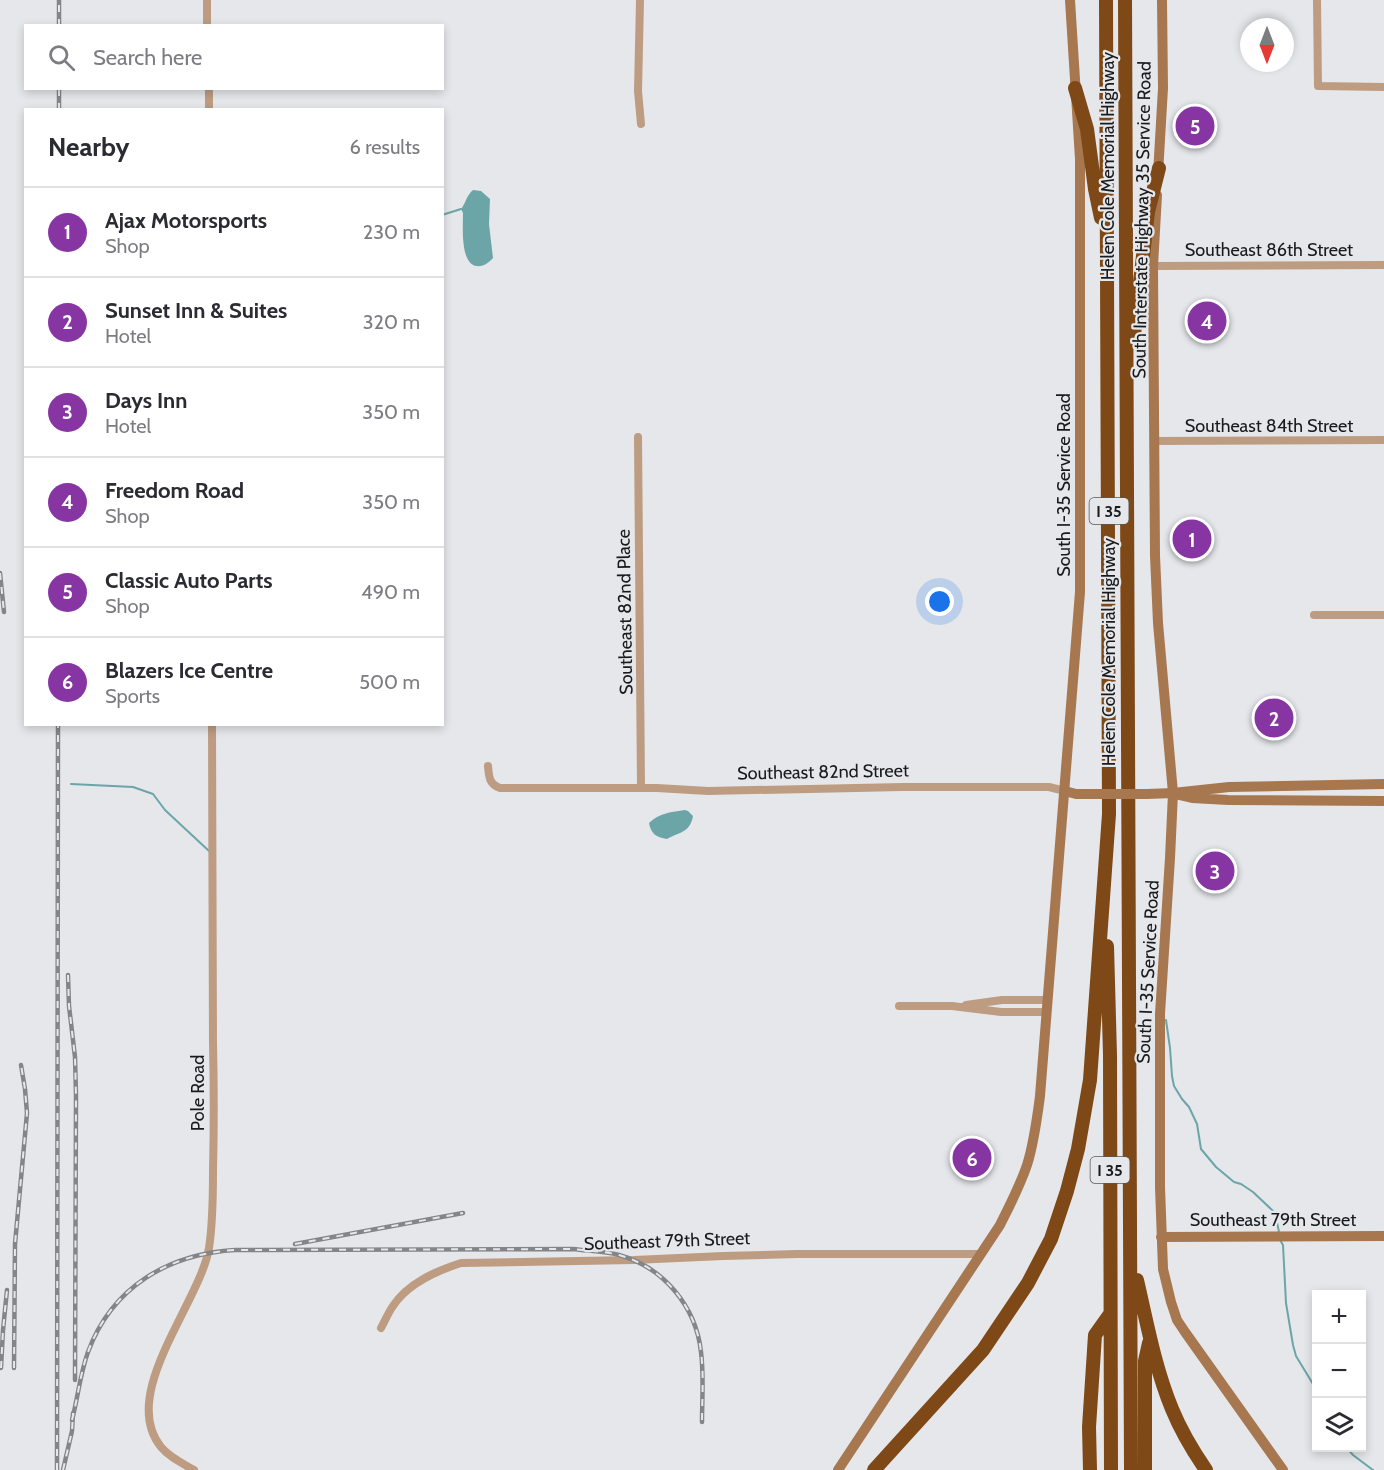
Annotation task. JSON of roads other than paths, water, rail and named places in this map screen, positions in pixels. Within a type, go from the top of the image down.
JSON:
[{"type":"highway","name":"Helen Cole Memorial Highway","points":[[1105,869],[1109,814],[1106,0]]},
{"type":"highway","name":"Helen Cole Memorial Highway","points":[[1125,0],[1131,1257]]},
{"type":"highway","points":[[1075,88],[1087,129],[1095,189],[1107,249]]},
{"type":"highway","points":[[1126,397],[1148,212],[1159,168]]},
{"type":"highway","points":[[874,1470],[983,1350],[1028,1284],[1051,1239],[1078,1149],[1090,1080],[1105,869]]},
{"type":"highway","name":"I 35","points":[[1105,869],[1110,1055],[1111,1470]]},
{"type":"highway","points":[[1131,1257],[1156,1364],[1172,1410],[1206,1470]]},
{"type":"highway","name":"I 35","points":[[1131,1257],[1131,1470]]},
{"type":"highway","points":[[1090,1470],[1089,1427],[1095,1335],[1110,1314]]},
{"type":"highway","points":[[1145,1470],[1145,1361],[1150,1337]]},
{"type":"main road","points":[[1070,0],[1075,88]]},
{"type":"main road","name":"South Interstate Highway 35 Service Road","points":[[1154,441],[1154,266],[1162,99],[1162,0]]},
{"type":"main road","name":"South I-35 Service Road","points":[[981,1254],[1014,1199],[1027,1164],[1040,1096],[1065,791],[1081,570],[1080,159],[1075,88]]},
{"type":"main road","name":"South I-35 Service Road","points":[[1154,441],[1156,586],[1173,793],[1160,1014],[1160,1187],[1163,1269],[1177,1320],[1283,1470]]},
{"type":"main road","name":"Southeast 82nd Street","points":[[1065,791],[1076,794],[1147,794],[1229,787],[1384,784]]},
{"type":"main road","name":"Southeast 82nd Street","points":[[1173,793],[1192,798],[1228,800],[1384,801]]},
{"type":"main road","name":"Southeast 79th Street","points":[[1161,1237],[1384,1236]]},
{"type":"main road","points":[[838,1470],[981,1254]]},
{"type":"street","points":[[207,0],[207,24]]},
{"type":"street","points":[[640,0],[638,91],[641,124]]},
{"type":"street","points":[[1317,0],[1318,86],[1384,87]]},
{"type":"street","points":[[208,90],[209,108]]},
{"type":"street","name":"Southeast 86th Street","points":[[1154,266],[1384,265]]},
{"type":"street","name":"Southeast 82nd Place","points":[[638,437],[641,788]]},
{"type":"street","name":"Southeast 84th Street","points":[[1154,441],[1384,440]]},
{"type":"street","points":[[1314,615],[1384,615]]},
{"type":"street","name":"Pole Road","points":[[194,1470],[160,1446],[150,1427],[148,1417],[150,1394],[161,1358],[206,1261],[212,1222],[214,1104],[212,726]]},
{"type":"street","name":"Southeast 82nd Street","points":[[488,766],[490,780],[500,788],[641,788],[708,791],[1048,787],[1065,791]]},
{"type":"street","points":[[899,1006],[952,1006],[1001,1012],[1047,1006]]},
{"type":"street","name":"Southeast 79th Street","points":[[381,1328],[393,1305],[420,1280],[439,1270],[461,1263],[797,1254],[981,1254]]},
{"type":"water","points":[[473,190],[481,191],[490,199],[489,224],[493,258],[479,266],[471,263],[467,258],[463,243],[461,209]]},
{"type":"water","points":[[685,810],[693,816],[687,829],[667,839],[657,836],[651,830],[649,823],[657,817]]},
{"type":"waterway","points":[[444,214],[461,209]]},
{"type":"waterway","points":[[71,784],[133,787],[153,794],[165,810],[209,851]]},
{"type":"waterway","points":[[1166,1020],[1174,1086],[1189,1107],[1197,1124],[1201,1149],[1216,1167],[1234,1182],[1253,1192],[1275,1213],[1279,1232]]},
{"type":"waterway","points":[[1280,1240],[1283,1245],[1286,1303],[1293,1345],[1296,1356],[1312,1382]]},
{"type":"waterway","points":[[1350,1452],[1373,1470]]},
{"type":"railway","points":[[59,0],[59,24]]},
{"type":"railway","points":[[59,90],[59,108]]},
{"type":"railway","points":[[0,573],[4,612]]},
{"type":"railway","points":[[57,1470],[58,726]]},
{"type":"railway","points":[[68,975],[76,1095],[75,1380]]},
{"type":"railway","points":[[14,1368],[15,1244],[27,1113],[21,1065]]},
{"type":"railway","points":[[295,1244],[463,1213]]},
{"type":"railway","points":[[72,1420],[88,1352],[98,1329],[112,1309],[127,1292],[145,1278],[187,1258],[235,1250],[573,1249],[619,1255],[635,1261],[650,1269],[675,1291],[692,1319],[698,1335],[702,1369],[702,1422]]},
{"type":"railway","points":[[1,1368],[7,1290]]},
{"type":"railway","points":[[63,1470],[72,1431],[73,1413]]},
{"type":"place","name":"Classic Auto Parts","points":[[1195,126]]},
{"type":"place","name":"Freedom Road","points":[[1207,321]]},
{"type":"place","name":"Ajax Motorsports","points":[[1192,539]]},
{"type":"place","name":"Sunset Inn & Suites","points":[[1274,718]]},
{"type":"place","name":"Days Inn","points":[[1215,871]]},
{"type":"place","name":"Blazers Ice Centre","points":[[972,1158]]}]
